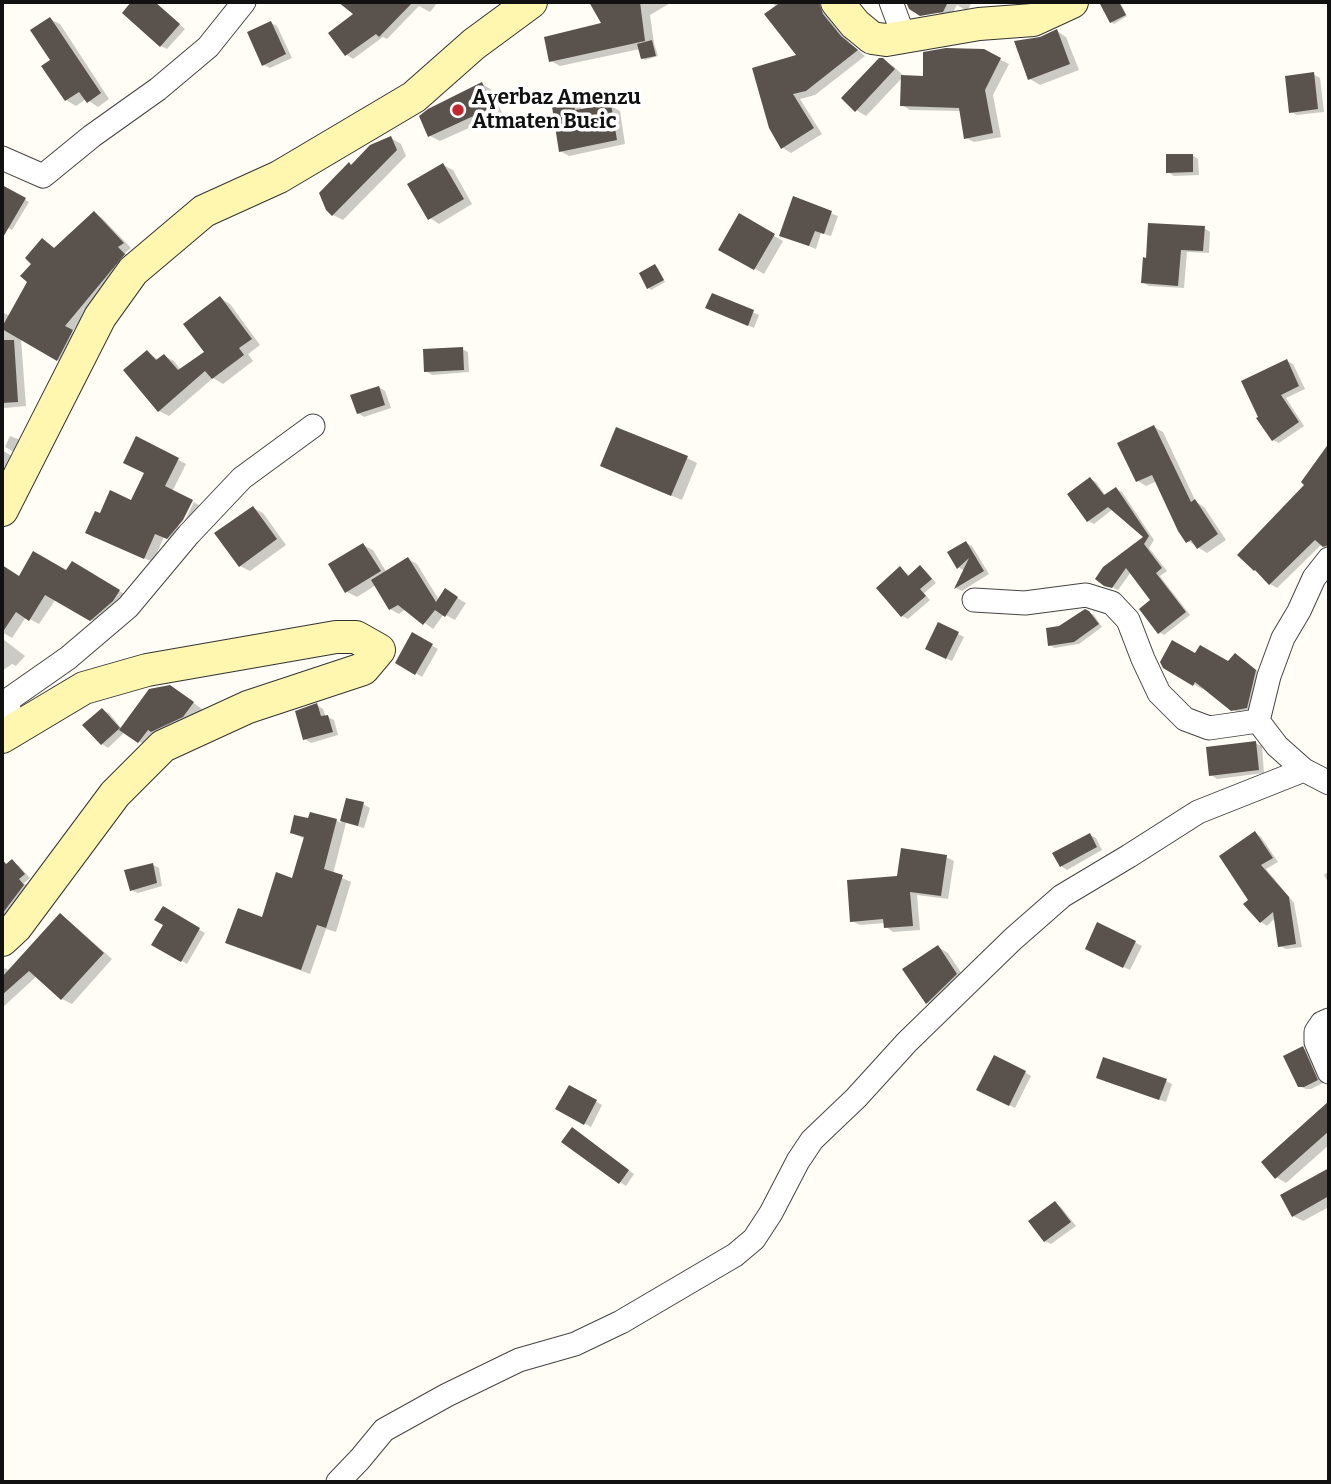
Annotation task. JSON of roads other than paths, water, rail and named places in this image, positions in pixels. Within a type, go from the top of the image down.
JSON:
[{"type":"street","points":[[2,158],[43,176],[92,136],[158,89],[208,47],[244,2]]},
{"type":"street","points":[[2,510],[100,317],[133,271],[204,211],[279,177],[414,97],[474,44],[531,2]]},
{"type":"street","points":[[837,2],[855,24],[872,38],[886,40],[979,24],[1033,20],[1072,2]]},
{"type":"street","points":[[891,2],[904,37]]},
{"type":"street","points":[[6,734],[8,700],[68,658],[128,607],[189,534],[242,478],[313,426]]},
{"type":"street","points":[[1258,720],[1269,676],[1283,638],[1314,578],[1329,559]]},
{"type":"street","points":[[974,600],[1026,603],[1086,595],[1112,603],[1128,620],[1159,693],[1185,719],[1209,728],[1258,720]]},
{"type":"street","points":[[2,940],[16,927],[115,794],[163,746],[248,707],[363,669],[379,650],[356,637],[336,637],[146,670],[84,688],[6,734]]},
{"type":"street","points":[[1258,720],[1277,746],[1304,770],[1329,783]]},
{"type":"street","points":[[338,1482],[384,1430],[394,1424],[519,1360],[575,1344],[621,1322],[735,1255],[754,1238],[766,1222],[812,1140],[994,957],[1062,896],[1198,812],[1304,770]]},
{"type":"street","points":[[1329,1020],[1315,1032],[1316,1042],[1329,1072]]},
{"type":"place","name":"Aɣerbaz Amenzu Atmaten Buɛic","points":[[458,110]]}]
